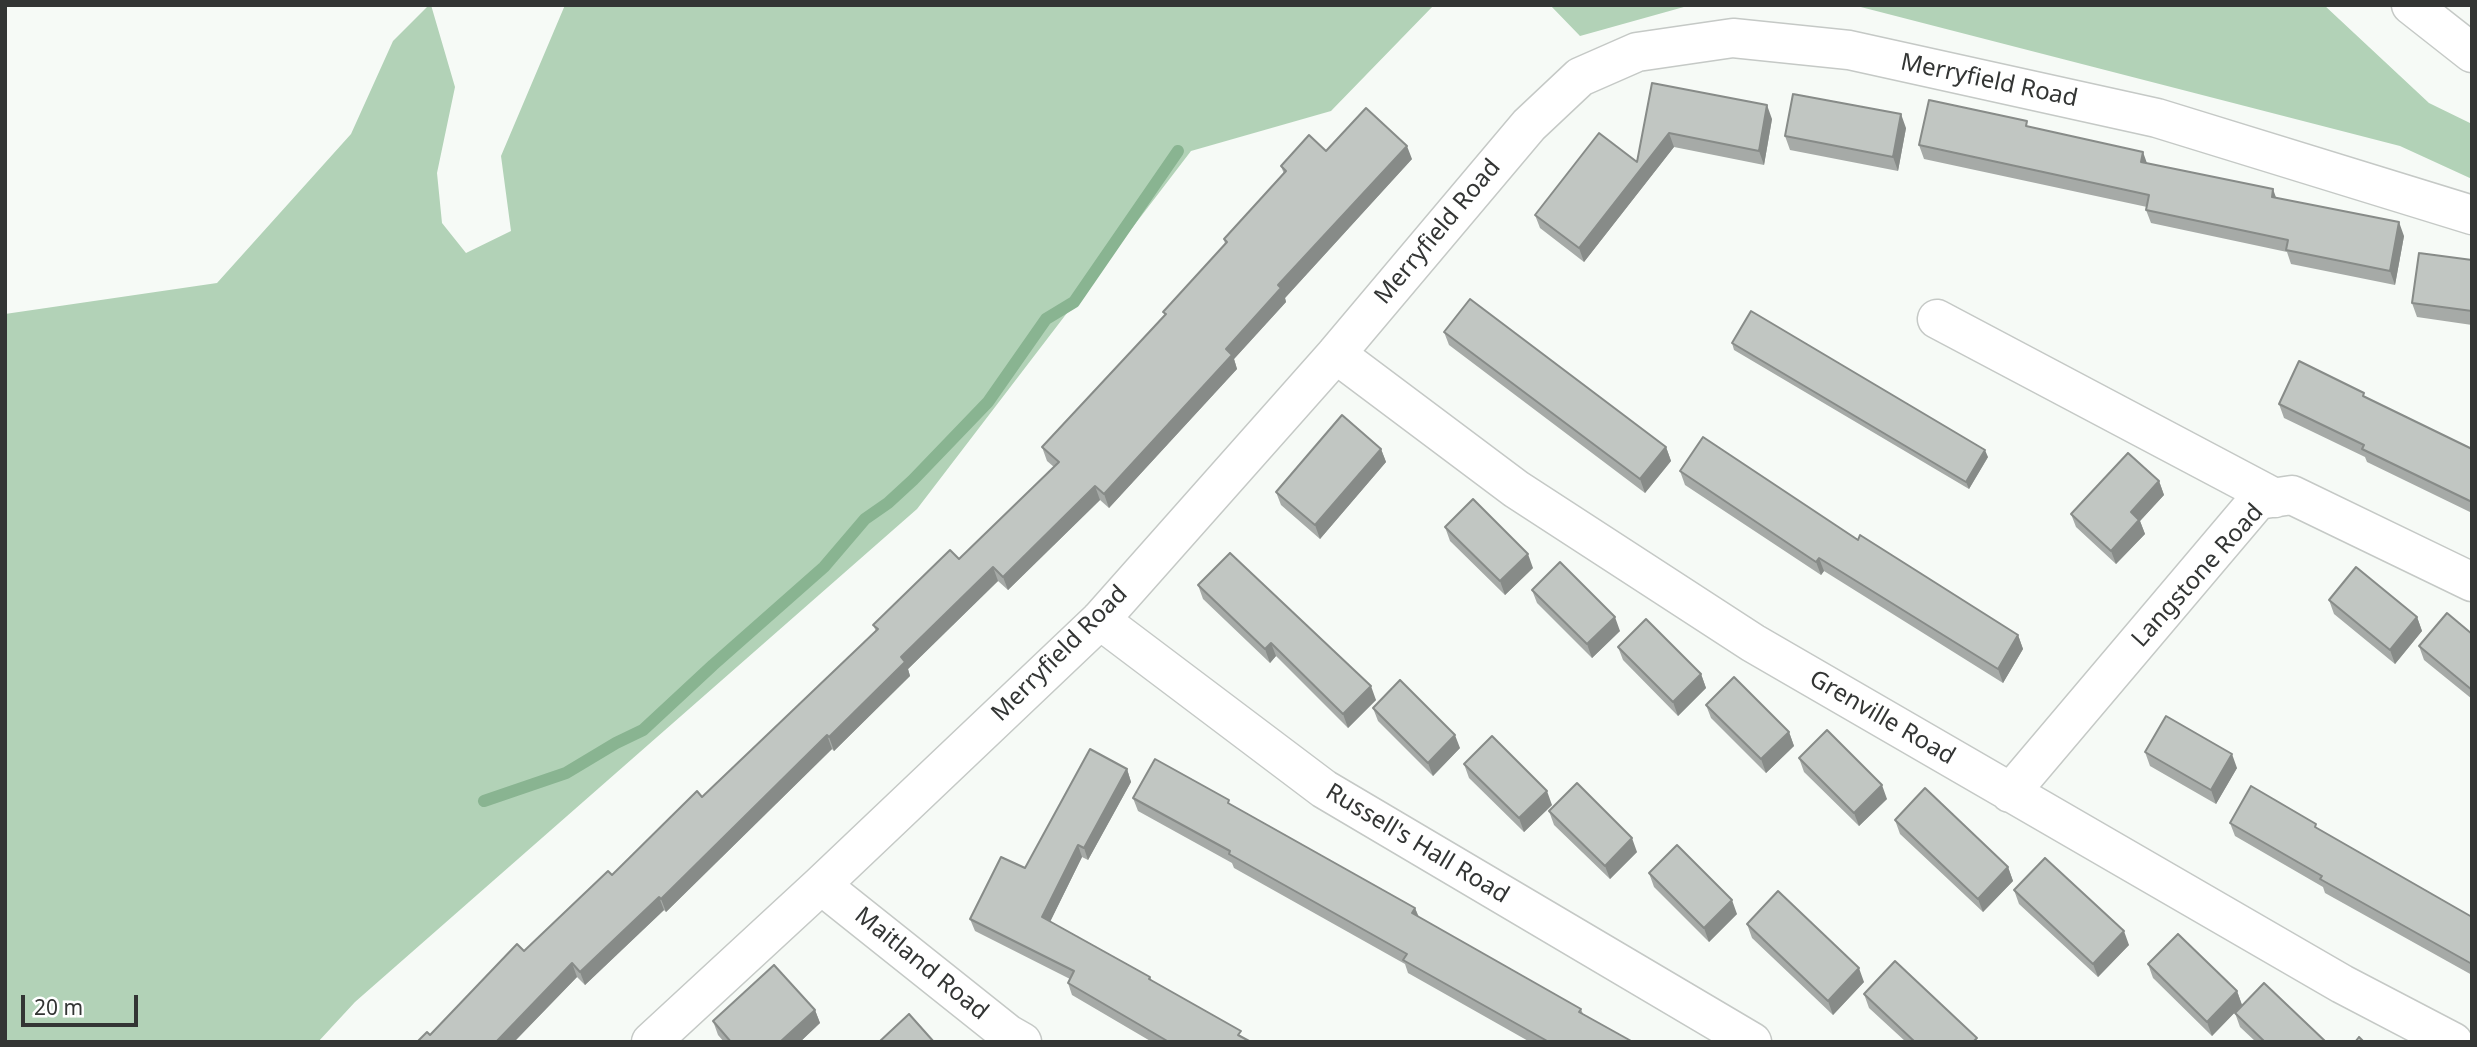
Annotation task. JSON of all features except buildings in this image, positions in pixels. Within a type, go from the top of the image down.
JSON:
[{"type":"street","points":[[2411,5],[2472,53]]},
{"type":"street","name":"Merryfield Road","points":[[651,1042],[1100,620],[1336,354],[1529,125],[1580,77],[1637,52],[1733,38],[1849,50],[2157,118],[2472,215]]},
{"type":"street","points":[[1937,320],[2275,498]]},
{"type":"street","name":"Grenville Road","points":[[1336,354],[1516,489],[1753,643],[2342,984],[2453,1042]]},
{"type":"street","name":"Langstone Road","points":[[2010,793],[2258,500],[2292,495],[2472,582]]},
{"type":"street","name":"Russell's Hall Road","points":[[1100,620],[1165,672],[1324,789],[1752,1042]]},
{"type":"street","name":"Maitland Road","points":[[821,884],[1008,1034],[1022,1042]]},
{"type":"green space","points":[[429,5],[455,87],[437,173],[442,223],[466,253],[511,231],[501,156],[565,5],[1434,5],[1331,111],[1191,151],[917,509],[355,1002],[318,1042],[5,1042],[5,314],[217,283],[351,134],[393,41]]},
{"type":"green space","points":[[1550,5],[1691,5],[1580,36]]},
{"type":"green space","points":[[1853,5],[2324,5],[2429,103],[2472,124],[2472,179],[2400,146]]},
{"type":"waterway","points":[[484,801],[566,773],[643,730],[824,567],[865,519],[913,480],[988,402],[1046,319],[1074,302],[1178,151]]}]
